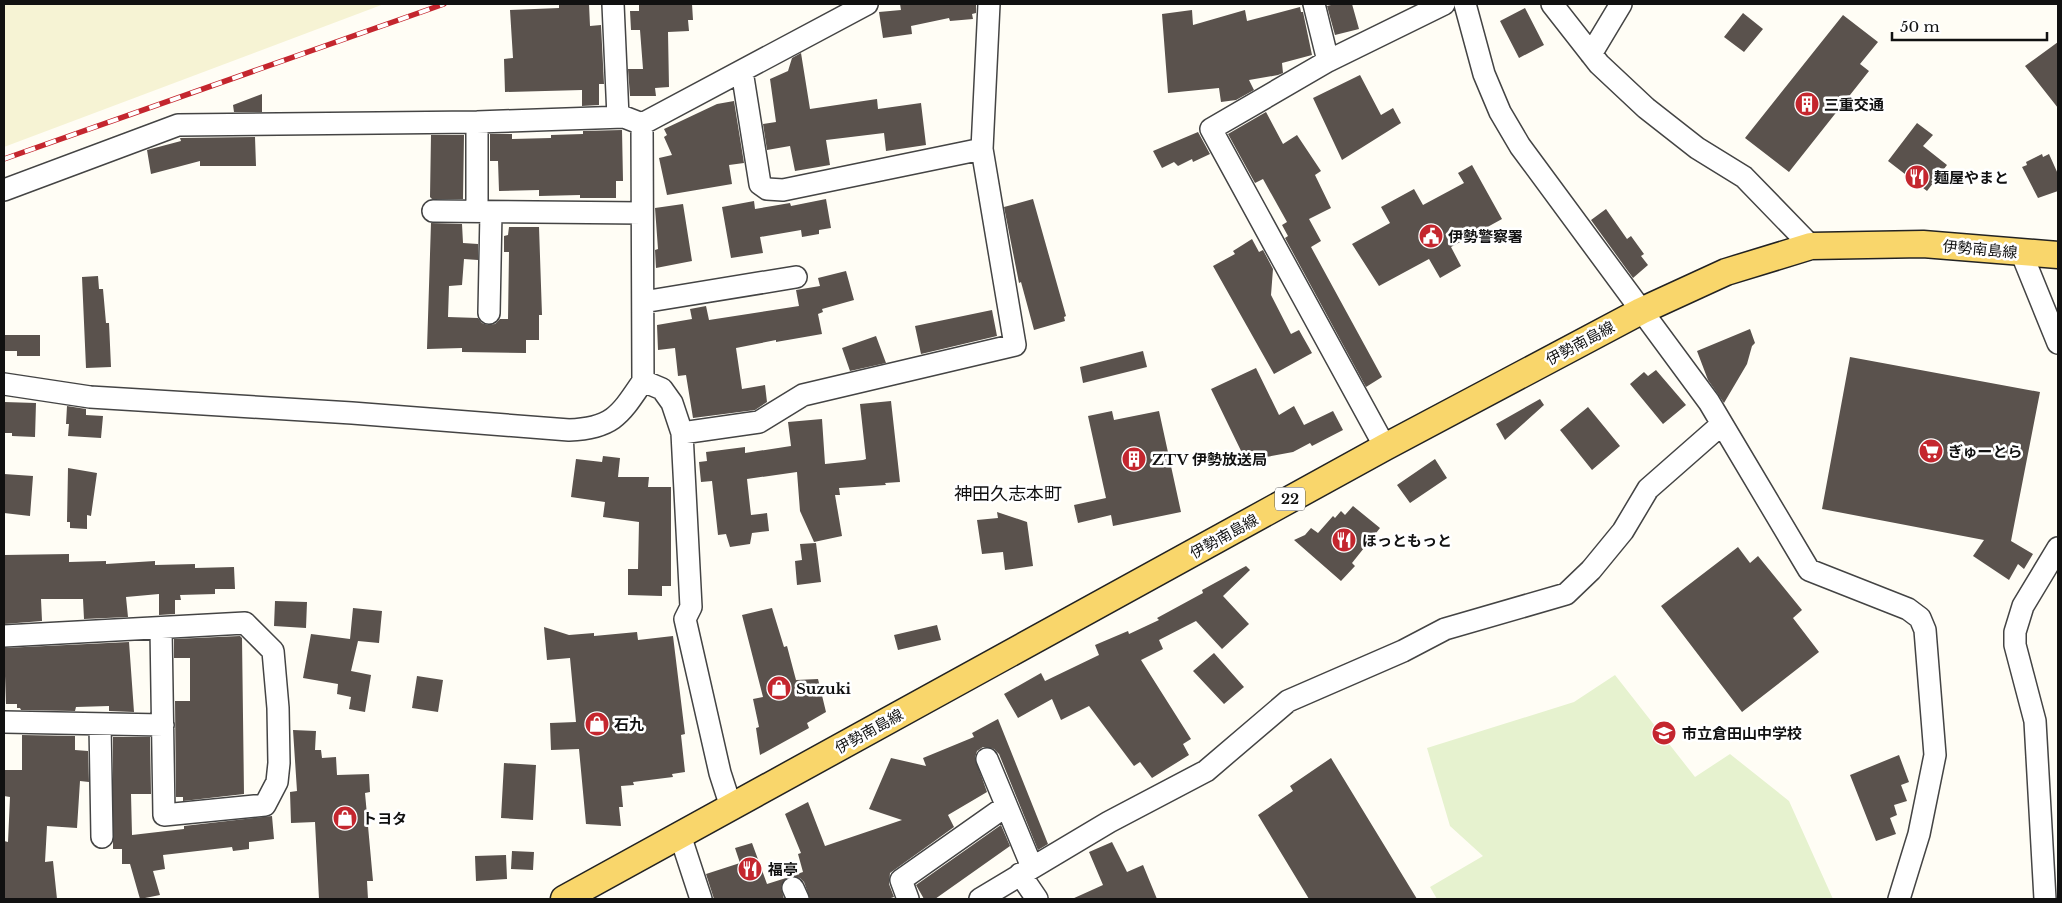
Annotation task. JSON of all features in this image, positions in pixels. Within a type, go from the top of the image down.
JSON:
[{"type":"main road","name":"伊勢南島線","points":[[564,899],[1384,447],[1641,311],[1726,272],[1812,246],[1923,244],[2058,255]]},
{"type":"street","points":[[613,4],[618,118]]},
{"type":"street","points":[[4,190],[178,125],[477,122],[624,117],[642,124],[867,4]]},
{"type":"street","points":[[682,433],[758,422],[803,395],[1015,345],[982,149],[989,4]]},
{"type":"street","points":[[1314,4],[1328,61]]},
{"type":"street","points":[[1384,447],[1211,129],[1328,61],[1444,4]]},
{"type":"street","points":[[1465,4],[1484,74],[1500,112],[1520,146],[1709,402],[1809,570],[1908,609],[1920,618],[1925,630],[1935,755],[1919,834],[1899,899]]},
{"type":"street","points":[[1552,4],[1590,54],[1646,108],[1696,148],[1744,177],[1812,246]]},
{"type":"street","points":[[1590,54],[1621,4]]},
{"type":"street","points":[[742,70],[760,184],[767,188],[783,190],[982,149]]},
{"type":"street","points":[[477,122],[489,313]]},
{"type":"street","points":[[4,384],[90,397],[352,413],[569,430],[591,429],[604,425],[616,417],[643,381],[642,124]]},
{"type":"street","points":[[433,211],[642,213]]},
{"type":"street","points":[[2020,252],[2058,344]]},
{"type":"street","points":[[642,302],[796,277]]},
{"type":"street","points":[[643,381],[662,390],[672,402],[682,433],[691,607],[686,619],[720,773],[731,807]]},
{"type":"street","points":[[980,899],[1109,822],[1206,771],[1288,701],[1403,651],[1445,630],[1566,594],[1591,570],[1623,531],[1648,489],[1722,424]]},
{"type":"street","points":[[2045,899],[2035,721],[2016,645],[2015,632],[2023,606],[2058,548]]},
{"type":"street","points":[[4,636],[245,623],[273,651],[278,708],[279,763],[277,782],[265,805],[164,816],[161,628]]},
{"type":"street","points":[[4,722],[162,725]]},
{"type":"street","points":[[100,724],[102,837]]},
{"type":"street","points":[[987,759],[1006,806],[1026,871],[1037,899]]},
{"type":"street","points":[[908,899],[901,880],[1006,806]]},
{"type":"street","points":[[680,834],[702,899]]},
{"type":"shaded area","points":[[4,4],[384,4],[4,147]]},
{"type":"green space","points":[[1615,675],[1695,777],[1730,754],[1789,801],[1833,899],[1437,899],[1430,887],[1483,856],[1450,826],[1427,748],[1574,702]]},
{"type":"building","points":[[559,4],[589,4],[590,26],[601,25],[604,84],[599,84],[599,105],[582,106],[582,90],[505,92],[504,59],[513,58],[510,10],[559,8]]},
{"type":"building","points":[[639,4],[692,4],[693,20],[688,20],[689,31],[668,32],[669,87],[655,88],[656,96],[630,96],[628,69],[643,69],[640,30],[631,30],[630,11],[639,11]]},
{"type":"building","points":[[900,4],[976,4],[976,13],[972,14],[973,19],[950,21],[949,18],[911,26],[912,34],[883,38],[879,12],[901,10]]},
{"type":"building","points":[[1352,4],[1359,29],[1335,35],[1327,6]]},
{"type":"building","points":[[1300,7],[1301,12],[1303,12],[1312,55],[1282,63],[1283,73],[1278,75],[1249,80],[1254,90],[1236,100],[1221,102],[1219,88],[1168,93],[1162,14],[1192,10],[1193,25],[1245,10],[1247,21]]},
{"type":"building","points":[[1525,8],[1544,45],[1519,58],[1500,21]]},
{"type":"building","points":[[1743,13],[1763,29],[1744,52],[1724,37]]},
{"type":"building","name":"三重交通","points":[[1843,15],[1878,42],[1860,64],[1869,71],[1789,172],[1745,138]]},
{"type":"building","points":[[2058,42],[2058,108],[2025,66]]},
{"type":"building","points":[[801,53],[810,109],[877,99],[878,109],[921,103],[926,145],[886,151],[884,133],[826,140],[830,165],[795,171],[790,146],[767,150],[763,124],[776,122],[770,79],[788,71],[792,58]]},
{"type":"building","points":[[1360,75],[1381,115],[1393,108],[1401,123],[1342,160],[1313,98]]},
{"type":"building","points":[[262,94],[262,112],[234,112],[233,105]]},
{"type":"building","points":[[734,101],[744,163],[729,165],[732,184],[667,195],[659,158],[672,155],[664,137],[667,135],[664,129],[717,104]]},
{"type":"building","points":[[1266,112],[1283,144],[1297,135],[1321,171],[1315,175],[1331,208],[1309,219],[1321,241],[1311,247],[1382,377],[1366,387],[1285,238],[1288,236],[1282,225],[1287,222],[1263,179],[1255,183],[1228,134]]},
{"type":"building","points":[[1917,123],[1933,135],[1923,146],[1947,165],[1927,191],[1888,161]]},
{"type":"building","points":[[622,130],[623,181],[616,181],[616,198],[580,198],[580,195],[539,196],[539,190],[499,191],[498,161],[490,161],[490,134],[512,134],[512,139],[551,138],[551,135],[583,134],[583,131]]},
{"type":"building","points":[[1198,132],[1210,154],[1193,162],[1192,159],[1178,166],[1174,162],[1162,168],[1153,151]]},
{"type":"building","points":[[431,135],[464,135],[463,199],[432,199],[430,197]]},
{"type":"building","points":[[255,137],[256,166],[200,166],[200,161],[151,174],[147,150],[181,141],[180,138]]},
{"type":"building","points":[[2042,154],[2043,157],[2049,154],[2058,174],[2058,191],[2038,198],[2022,167],[2027,165],[2026,162]]},
{"type":"building","points":[[1472,165],[1502,219],[1451,247],[1461,266],[1440,278],[1429,259],[1379,286],[1352,244],[1390,223],[1381,207],[1414,189],[1423,205],[1464,183],[1458,173]]},
{"type":"building","points":[[826,199],[831,228],[819,230],[819,234],[802,237],[801,230],[760,237],[763,253],[731,258],[722,207],[754,201],[755,209],[790,203],[791,206]]},
{"type":"building","points":[[1033,199],[1066,316],[1064,317],[1065,321],[1034,330],[1021,282],[1019,283],[1004,207]]},
{"type":"building","points":[[683,204],[692,261],[656,268],[655,250],[658,249],[655,208]]},
{"type":"building","points":[[1606,209],[1627,239],[1631,236],[1644,254],[1641,256],[1648,265],[1633,278],[1591,220]]},
{"type":"building","points":[[431,223],[462,224],[463,243],[478,244],[478,260],[464,259],[462,285],[449,286],[448,317],[478,318],[482,323],[488,325],[495,324],[500,319],[508,319],[509,252],[504,252],[504,236],[508,235],[509,227],[539,227],[542,315],[539,315],[539,340],[526,340],[526,353],[462,352],[462,348],[427,349]]},
{"type":"building","points":[[1252,239],[1259,252],[1263,250],[1273,269],[1271,295],[1291,334],[1299,330],[1312,353],[1274,374],[1213,266],[1235,254],[1233,251]]},
{"type":"building","points":[[846,271],[854,300],[822,309],[823,312],[818,314],[822,334],[736,348],[742,389],[765,385],[767,402],[755,410],[693,418],[686,375],[678,376],[675,348],[658,350],[657,325],[692,319],[690,309],[706,306],[709,320],[799,306],[796,290],[820,286],[818,278]]},
{"type":"building","points":[[98,276],[99,289],[103,289],[106,323],[109,323],[111,367],[86,368],[82,277]]},
{"type":"building","points":[[992,310],[997,336],[921,354],[915,326]]},
{"type":"building","points":[[1750,329],[1755,343],[1752,346],[1747,364],[1724,403],[1708,380],[1697,351]]},
{"type":"building","points":[[4,335],[40,335],[40,356],[17,356],[17,351],[4,351]]},
{"type":"building","points":[[876,336],[886,363],[850,371],[842,348]]},
{"type":"building","points":[[1143,351],[1147,367],[1083,383],[1080,367]]},
{"type":"building","name":"ぎゅーとら","points":[[1850,357],[2040,392],[2011,541],[2033,554],[2024,569],[2018,564],[2009,580],[1973,556],[1984,540],[1822,509]]},
{"type":"building","points":[[1256,368],[1279,415],[1294,406],[1304,425],[1333,411],[1343,430],[1312,446],[1310,443],[1293,452],[1250,460],[1244,457],[1211,389]]},
{"type":"building","points":[[1656,370],[1686,405],[1663,424],[1630,384],[1644,372],[1648,376]]},
{"type":"building","points":[[1540,399],[1544,405],[1505,440],[1496,424]]},
{"type":"building","points":[[891,401],[900,482],[885,483],[886,485],[839,488],[840,495],[835,495],[842,536],[814,542],[800,511],[797,472],[747,479],[751,515],[767,513],[769,531],[752,533],[750,544],[730,547],[726,534],[718,535],[712,481],[701,482],[699,462],[707,461],[706,452],[745,447],[745,453],[791,446],[788,422],[822,419],[825,464],[863,460],[866,459],[860,404]]},
{"type":"building","points":[[4,402],[36,403],[35,437],[12,436],[12,433],[4,433]]},
{"type":"building","points":[[67,406],[86,409],[86,415],[103,416],[101,438],[68,436],[69,424],[66,424]]},
{"type":"building","points":[[1588,407],[1620,446],[1592,470],[1560,430]]},
{"type":"building","name":"ZTV 伊勢放送局","points":[[1112,411],[1114,420],[1159,411],[1181,512],[1113,526],[1111,515],[1078,523],[1074,505],[1106,498],[1088,416]]},
{"type":"building","points":[[603,456],[620,458],[618,477],[649,477],[648,487],[671,487],[671,586],[662,586],[662,596],[628,595],[628,569],[638,569],[639,522],[603,517],[605,502],[571,497],[576,459],[602,462]]},
{"type":"building","points":[[1435,459],[1447,478],[1410,503],[1397,485]]},
{"type":"building","points":[[68,468],[97,473],[91,516],[87,515],[87,529],[70,528],[70,522],[67,522]]},
{"type":"building","points":[[4,474],[33,476],[30,516],[4,513]]},
{"type":"building","points":[[1353,506],[1380,528],[1352,563],[1355,566],[1341,581],[1294,540],[1305,535],[1311,528],[1318,533],[1333,516],[1335,518],[1341,511],[1345,515]]},
{"type":"building","points":[[997,512],[1027,522],[1033,566],[1005,570],[1003,552],[982,554],[977,520],[998,518]]},
{"type":"building","points":[[816,543],[821,582],[797,585],[795,561],[802,560],[800,544]]},
{"type":"building","points":[[1738,547],[1750,563],[1758,556],[1802,610],[1793,618],[1819,652],[1742,712],[1661,606]]},
{"type":"building","points":[[69,554],[69,562],[106,561],[106,564],[155,561],[155,565],[195,564],[195,568],[234,567],[235,589],[215,589],[215,594],[180,595],[181,600],[175,600],[175,614],[159,615],[159,594],[126,597],[128,617],[84,619],[83,599],[41,599],[42,621],[4,624],[4,555]]},
{"type":"building","points":[[1246,566],[1250,570],[1223,596],[1249,624],[1222,649],[1196,621],[1159,640],[1163,649],[1141,660],[1191,739],[1183,744],[1189,755],[1152,778],[1140,762],[1134,766],[1089,706],[1061,720],[1052,699],[1018,718],[1004,694],[1041,673],[1045,681],[1099,655],[1095,645],[1128,631],[1129,634],[1159,620],[1157,618],[1203,593],[1202,590]]},
{"type":"building","points":[[275,601],[307,602],[306,628],[274,626]]},
{"type":"building","points":[[353,608],[382,611],[379,643],[358,641],[351,671],[371,675],[365,712],[349,709],[351,697],[337,694],[338,684],[303,678],[311,634],[350,639]]},
{"type":"building","name":"Suzuki","points":[[772,608],[784,647],[787,646],[796,680],[818,679],[826,712],[807,723],[809,728],[760,755],[756,728],[759,727],[753,699],[763,697],[742,615]]},
{"type":"building","points":[[937,625],[941,640],[898,650],[894,635]]},
{"type":"building","points":[[544,627],[569,635],[594,633],[594,636],[637,632],[638,640],[673,636],[685,734],[681,735],[685,772],[672,774],[673,777],[633,782],[634,785],[621,786],[623,807],[619,807],[621,826],[586,824],[579,749],[551,750],[550,723],[576,722],[570,658],[547,660]]},
{"type":"building","points":[[240,636],[242,638],[244,794],[183,801],[183,797],[176,797],[175,701],[190,701],[190,658],[174,658],[174,639]]},
{"type":"building","points":[[129,642],[134,712],[109,711],[109,706],[76,707],[75,711],[21,710],[17,708],[17,704],[6,704],[4,648]]},
{"type":"building","points":[[1214,653],[1244,687],[1224,704],[1193,671]]},
{"type":"building","points":[[417,676],[443,680],[438,712],[412,708]]},
{"type":"building","points":[[998,719],[1048,844],[1038,850],[999,754],[994,749],[983,747],[977,751],[975,758],[987,792],[948,815],[954,827],[890,873],[889,884],[894,897],[888,899],[810,899],[804,882],[800,878],[791,876],[803,872],[798,854],[801,853],[785,814],[808,802],[825,846],[902,820],[869,809],[891,758],[926,766],[923,758],[974,737],[972,733]]},
{"type":"building","name":"トヨタ","points":[[293,730],[316,731],[315,750],[321,750],[322,758],[336,757],[337,775],[369,774],[370,792],[365,793],[373,881],[367,881],[368,899],[319,899],[315,822],[291,823],[290,792],[297,791]]},
{"type":"building","points":[[22,735],[75,736],[75,750],[88,751],[89,782],[80,781],[77,828],[47,826],[45,862],[53,861],[57,899],[4,899],[4,841],[8,842],[10,797],[4,796],[4,770],[22,770]]},
{"type":"building","points":[[113,737],[150,737],[151,794],[131,794],[132,835],[184,829],[184,826],[272,816],[274,839],[249,842],[249,849],[233,851],[232,847],[163,855],[165,869],[153,871],[160,895],[140,899],[130,864],[122,864],[122,849],[113,849]]},
{"type":"building","points":[[1899,755],[1909,782],[1901,785],[1907,801],[1894,805],[1897,815],[1890,818],[1896,834],[1876,841],[1850,775]]},
{"type":"building","points":[[1331,758],[1417,899],[1309,899],[1258,815],[1293,791],[1290,786]]},
{"type":"building","points":[[504,763],[536,765],[533,820],[501,818]]},
{"type":"building","points":[[1001,825],[1010,846],[935,899],[924,899],[916,885]]},
{"type":"building","points":[[1112,842],[1127,872],[1143,865],[1157,899],[1072,899],[1103,885],[1089,852]]},
{"type":"building","points":[[752,843],[767,884],[786,878],[781,887],[784,899],[714,899],[706,874],[740,863],[735,848]]},
{"type":"building","points":[[512,851],[534,852],[533,870],[511,869]]},
{"type":"building","points":[[506,855],[507,879],[476,881],[475,856]]},
{"type":"railway","points":[[4,159],[444,4]]},
{"type":"place","name":"三重交通","points":[[1807,104]]},
{"type":"place","name":"麺屋やまと","points":[[1917,177]]},
{"type":"place","name":"伊勢警察署","points":[[1431,236]]},
{"type":"place","name":"ぎゅーとら","points":[[1931,451]]},
{"type":"place","name":"ZTV 伊勢放送局","points":[[1134,459]]},
{"type":"place","name":"ほっともっと","points":[[1344,540]]},
{"type":"place","name":"Suzuki","points":[[779,688]]},
{"type":"place","name":"石九","points":[[597,724]]},
{"type":"place","name":"市立倉田山中学校","points":[[1664,733]]},
{"type":"place","name":"トヨタ","points":[[345,818]]},
{"type":"place","name":"福亭","points":[[750,869]]},
{"type":"district","name":"神田久志本町","points":[[1008,494]]}]
